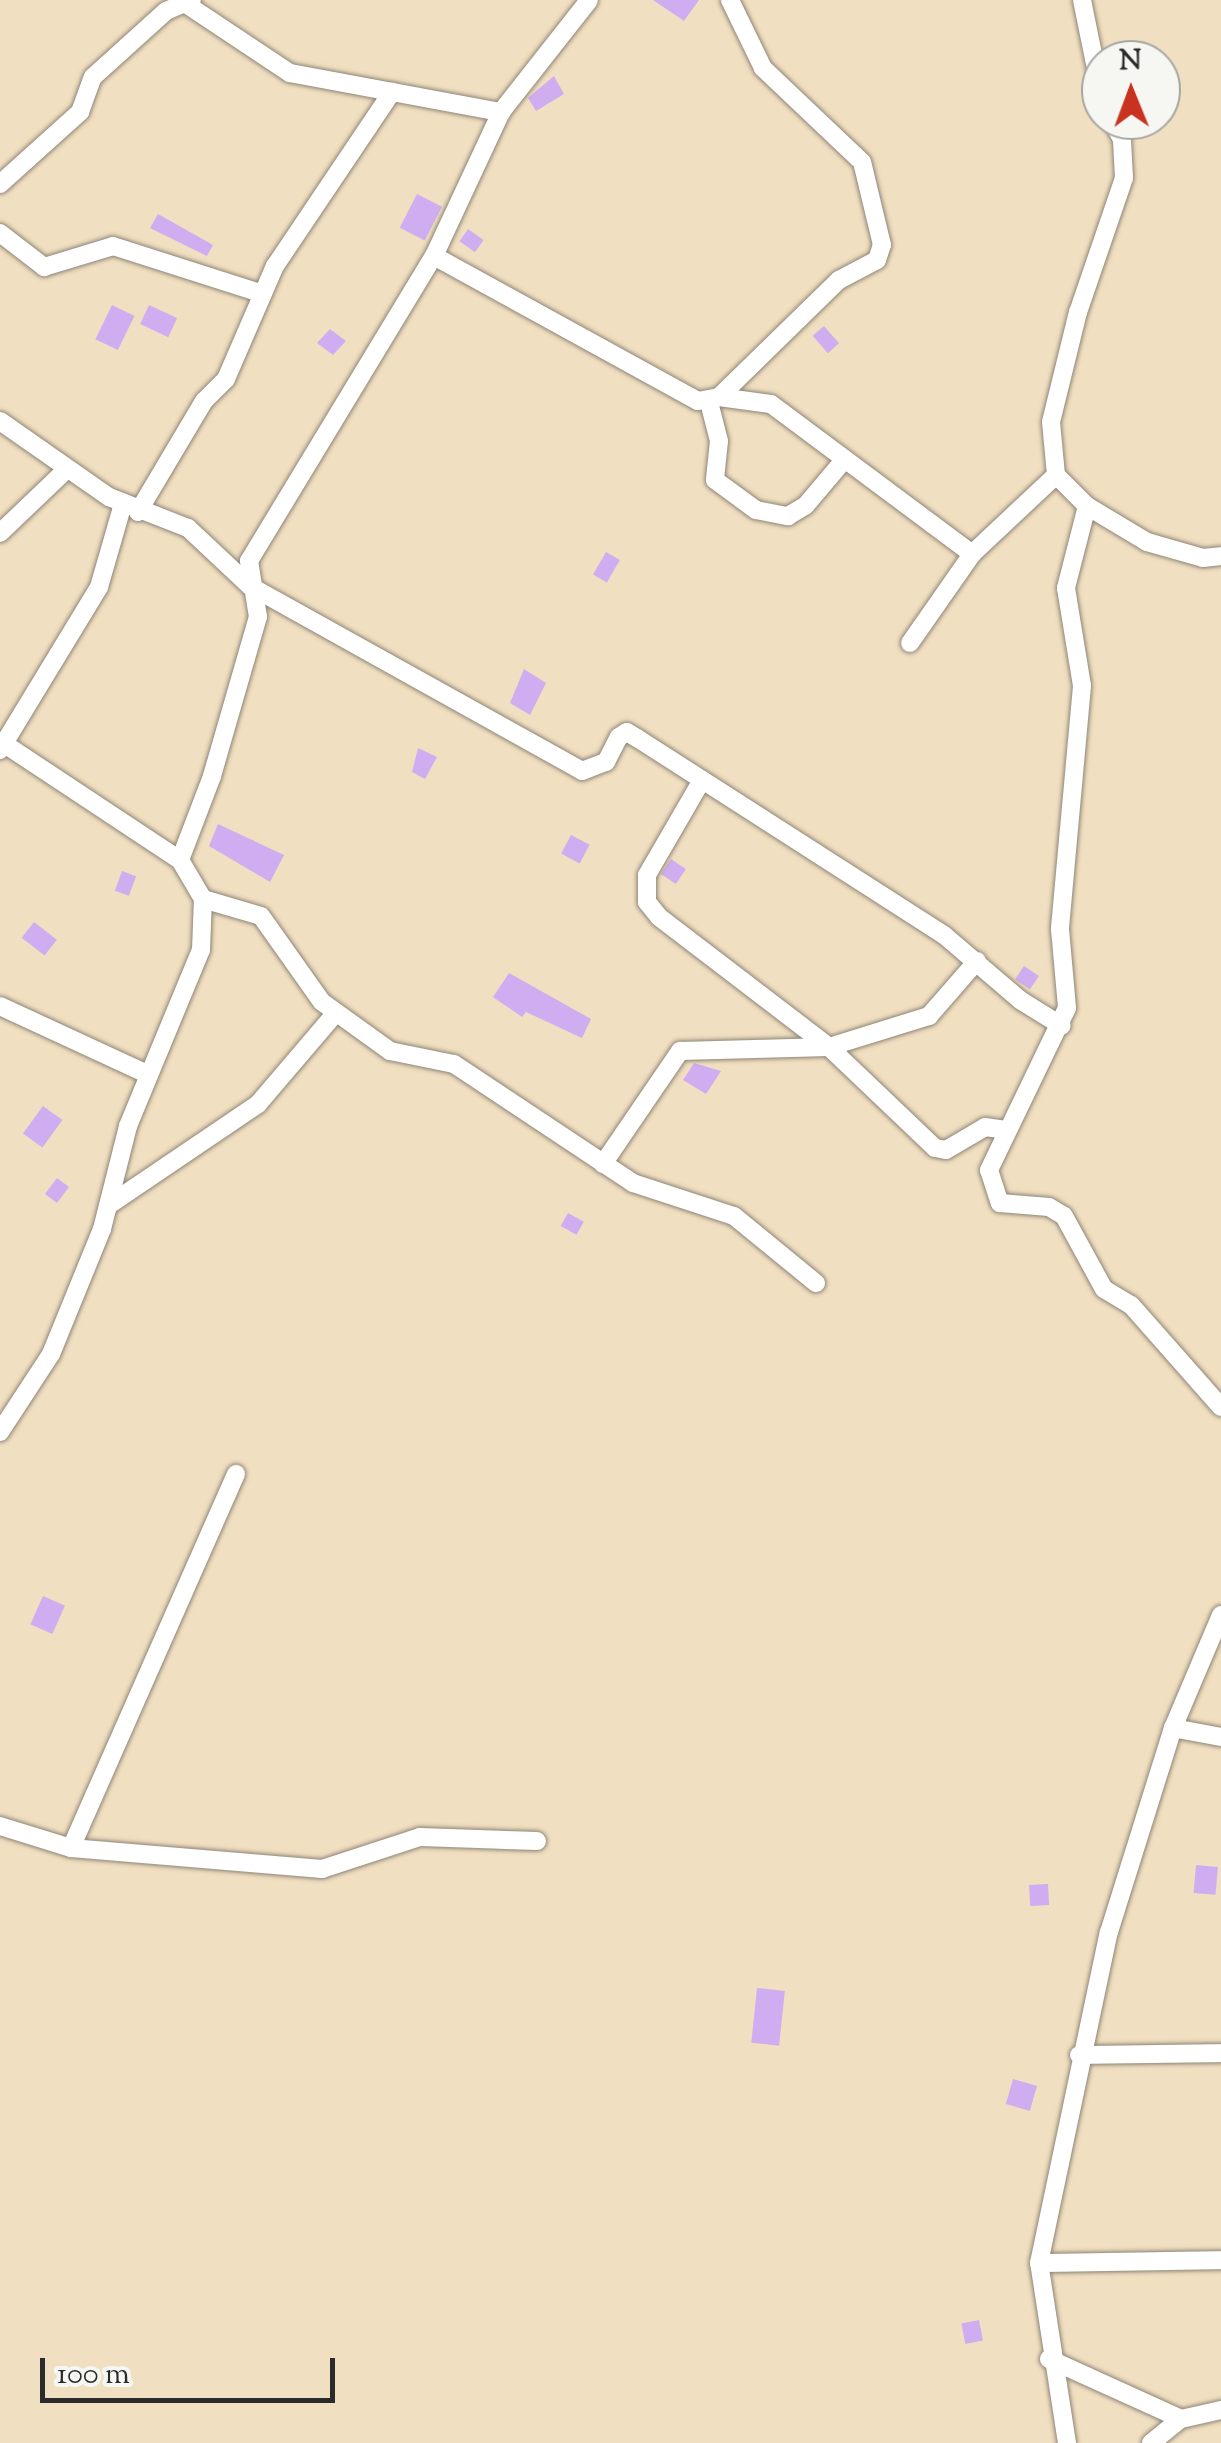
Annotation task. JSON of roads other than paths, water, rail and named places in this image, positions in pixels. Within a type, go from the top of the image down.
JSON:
[{"type":"street","points":[[180,860],[212,776],[258,617],[250,586],[249,560],[268,521],[434,256],[501,112],[588,0]]},
{"type":"street","points":[[714,400],[839,280],[877,260],[882,245],[862,162],[763,68],[730,0]]},
{"type":"street","points":[[1082,0],[1090,40]]},
{"type":"street","points":[[0,184],[80,112],[93,77],[166,11],[189,2],[290,73],[501,112]]},
{"type":"street","points":[[0,1432],[51,1354],[109,1205],[116,1160],[148,1074],[195,968],[205,934],[204,899],[180,860],[2,745],[98,587],[131,508],[204,401],[226,379],[275,266],[392,92]]},
{"type":"street","points":[[1122,140],[1124,178],[1053,394],[1056,475],[1087,506],[1147,542],[1203,558],[1221,556]]},
{"type":"street","points":[[0,233],[44,266],[113,246],[263,294]]},
{"type":"street","points":[[434,256],[714,400],[771,404],[972,554]]},
{"type":"street","points":[[714,400],[718,441],[715,480],[756,510],[788,516],[806,505],[844,460]]},
{"type":"street","points":[[0,421],[131,508],[188,528],[250,586],[582,771],[606,762],[628,732],[977,961],[1020,1000],[1062,1026]]},
{"type":"street","points":[[0,532],[68,469]]},
{"type":"street","points":[[910,643],[972,554],[1056,475]]},
{"type":"street","points":[[1087,506],[1066,588],[1082,686],[1060,930],[1067,991],[1062,1026],[989,1170],[1000,1203],[1056,1209],[1104,1289],[1131,1305],[1221,1407]]},
{"type":"street","points":[[702,780],[648,875],[647,902],[830,1047],[934,1148],[946,1150],[984,1127],[1006,1130]]},
{"type":"street","points":[[204,899],[262,916],[335,1014],[404,1058],[454,1064],[603,1164],[678,1203],[734,1216],[816,1283]]},
{"type":"street","points":[[603,1164],[680,1051],[830,1047],[929,1016],[977,961]]},
{"type":"street","points":[[0,1006],[148,1074]]},
{"type":"street","points":[[109,1205],[258,1104],[335,1014]]},
{"type":"street","points":[[71,1848],[236,1474]]},
{"type":"street","points":[[1067,2443],[1049,2359],[1039,2263],[1079,2056],[1109,1932],[1173,1728],[1221,1614]]},
{"type":"street","points":[[1173,1728],[1221,1737]]},
{"type":"street","points":[[0,1826],[71,1848],[331,1869],[420,1837],[537,1841]]},
{"type":"street","points":[[1079,2056],[1221,2053]]},
{"type":"street","points":[[1039,2263],[1221,2260]]},
{"type":"street","points":[[1049,2359],[1181,2419]]},
{"type":"street","points":[[1151,2443],[1181,2419],[1221,2410]]}]
